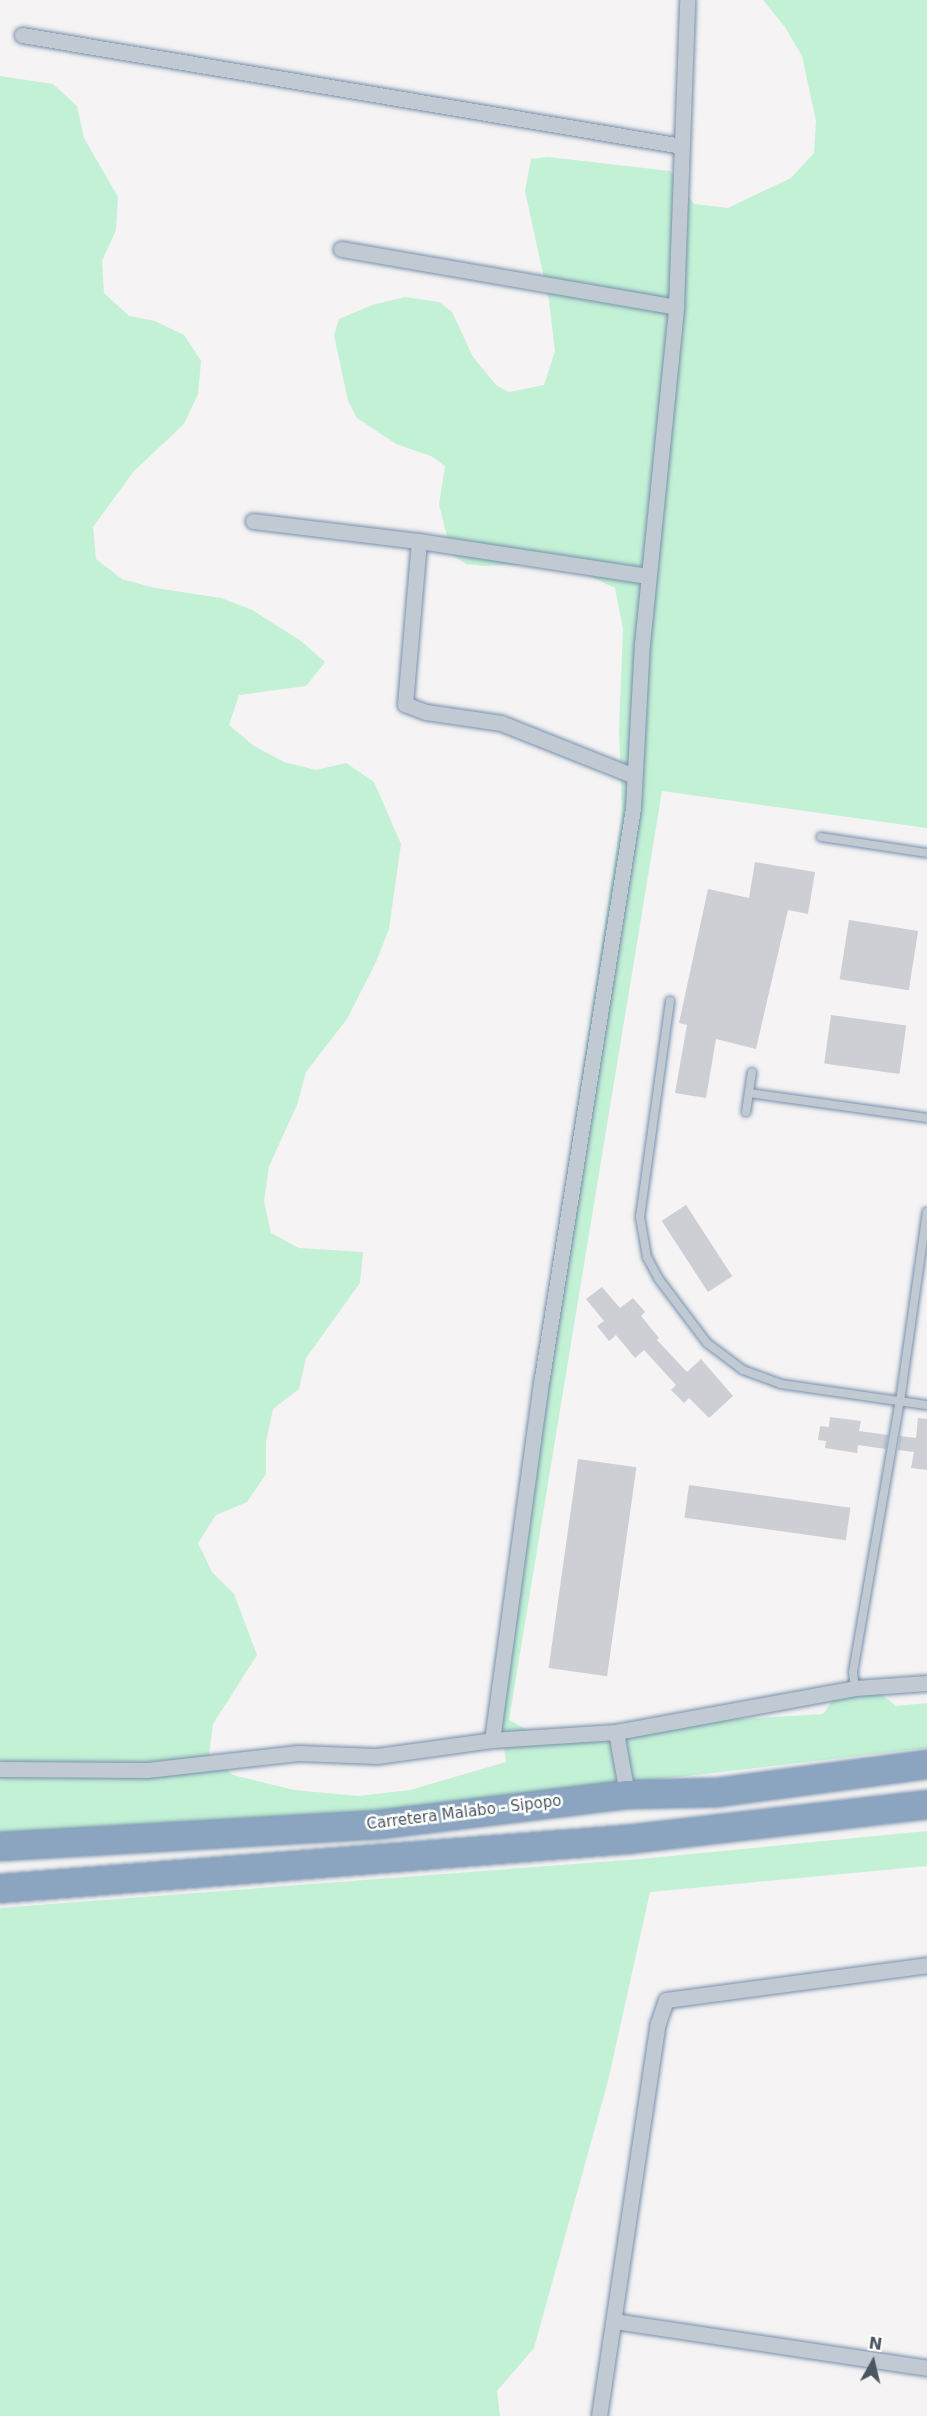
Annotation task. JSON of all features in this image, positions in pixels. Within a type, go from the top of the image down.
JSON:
[{"type":"highway","name":"Carretera Malabo - Sipopo","points":[[0,1846],[379,1824],[627,1794],[716,1792],[927,1764]]},
{"type":"highway","points":[[0,1888],[626,1839],[927,1804]]},
{"type":"street","points":[[492,1740],[542,1377],[631,820],[648,576],[676,307],[687,0]]},
{"type":"street","points":[[22,35],[682,146]]},
{"type":"street","points":[[340,249],[676,307]]},
{"type":"street","points":[[253,521],[418,541],[648,576]]},
{"type":"street","points":[[418,541],[405,704],[426,712],[501,723],[634,776]]},
{"type":"street","points":[[0,1769],[147,1770],[298,1753],[377,1756],[492,1740],[616,1732],[855,1688],[927,1683]]},
{"type":"street","points":[[616,1732],[627,1794]]},
{"type":"street","points":[[599,2416],[658,2023],[666,2000],[927,1965]]},
{"type":"street","points":[[614,2321],[927,2368]]},
{"type":"lane","points":[[821,837],[927,853]]},
{"type":"lane","points":[[670,1001],[640,1217],[647,1257],[658,1278],[708,1343],[743,1370],[781,1384],[927,1405]]},
{"type":"lane","points":[[746,1112],[752,1072]]},
{"type":"lane","points":[[749,1092],[927,1118]]},
{"type":"lane","points":[[855,1688],[853,1672],[900,1401],[927,1212]]},
{"type":"green space","points":[[763,0],[927,0],[927,828],[662,791],[509,1720],[531,1732],[823,1714],[853,1672],[896,1706],[927,1703],[927,1748],[0,1856],[0,76],[53,84],[77,106],[84,138],[118,197],[116,230],[102,261],[104,293],[129,316],[155,321],[184,335],[201,361],[198,394],[184,424],[133,472],[93,527],[96,559],[122,579],[155,588],[221,598],[252,610],[301,641],[325,662],[306,686],[239,695],[229,725],[254,746],[284,762],[316,770],[346,763],[374,782],[401,844],[389,929],[376,962],[347,1019],[306,1072],[297,1105],[269,1166],[264,1201],[271,1233],[299,1248],[363,1252],[360,1283],[306,1358],[299,1389],[273,1409],[266,1442],[266,1474],[247,1502],[216,1515],[198,1543],[212,1572],[234,1594],[257,1655],[213,1724],[209,1754],[233,1775],[294,1790],[358,1796],[410,1790],[506,1762],[495,1681],[523,1460],[622,813],[619,731],[623,629],[615,588],[562,563],[483,566],[466,564],[452,555],[439,505],[445,466],[431,456],[396,444],[357,418],[348,401],[334,335],[339,319],[372,305],[405,297],[439,302],[452,312],[473,357],[496,385],[509,392],[544,385],[555,351],[549,301],[525,191],[531,159],[548,157],[670,171],[694,204],[728,208],[791,178],[814,153],[816,121],[802,56],[785,27]]},
{"type":"green space","points":[[927,1831],[927,1866],[650,1892],[608,2081],[534,2348],[497,2391],[500,2416],[0,2416],[0,1908],[640,1859]]},
{"type":"building","points":[[755,862],[815,872],[808,914],[788,910],[756,1049],[716,1039],[706,1098],[675,1093],[687,1025],[679,1023],[708,889],[749,898]]},
{"type":"building","points":[[849,920],[918,931],[909,990],[840,979]]},
{"type":"building","points":[[831,1015],[906,1026],[899,1074],[824,1064]]},
{"type":"building","points":[[686,1205],[732,1276],[708,1292],[662,1221]]},
{"type":"building","points":[[602,1287],[620,1308],[633,1298],[645,1312],[641,1316],[659,1338],[657,1340],[687,1372],[701,1359],[733,1396],[709,1418],[689,1398],[684,1403],[671,1390],[676,1385],[644,1350],[635,1358],[616,1335],[609,1341],[597,1326],[604,1321],[586,1299]]},
{"type":"building","points":[[830,1417],[861,1421],[859,1431],[888,1435],[886,1449],[858,1445],[857,1453],[825,1448],[826,1441],[818,1440],[820,1426],[829,1427]]},
{"type":"building","points":[[918,1418],[927,1419],[927,1470],[911,1468],[914,1452],[898,1450],[900,1436],[916,1438]]},
{"type":"building","points":[[578,1459],[636,1467],[607,1676],[549,1668]]},
{"type":"building","points":[[689,1485],[850,1508],[846,1540],[684,1518]]}]
